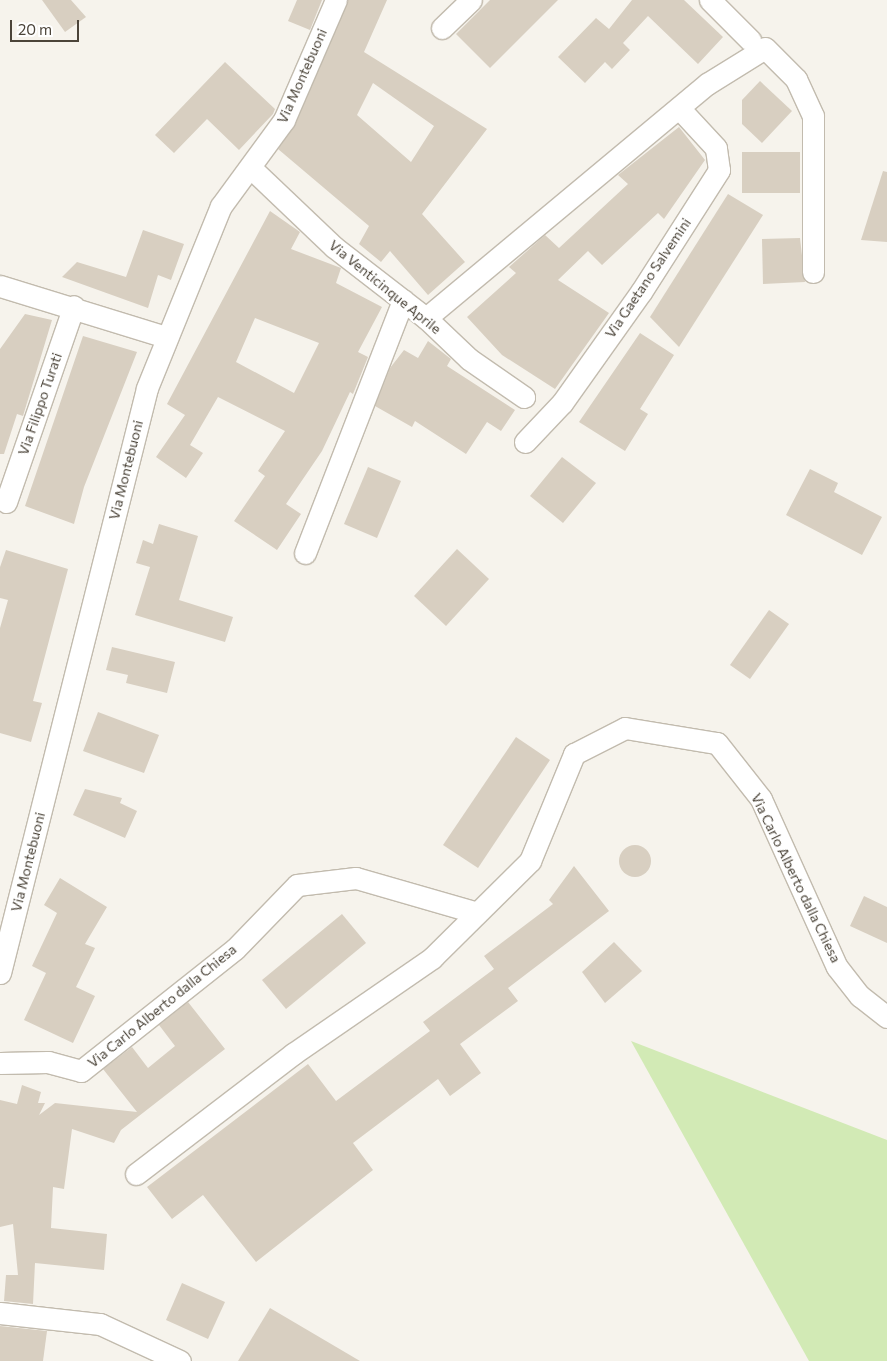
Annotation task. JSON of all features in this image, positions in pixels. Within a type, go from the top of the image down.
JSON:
[{"type":"street","name":"Via Montebuoni","points":[[0,972],[147,388],[166,337],[221,206],[252,169],[284,120],[336,0]]},
{"type":"street","points":[[442,28],[472,0]]},
{"type":"street","points":[[710,0],[750,40]]},
{"type":"street","points":[[426,318],[679,108],[765,48],[796,79],[813,116],[813,272]]},
{"type":"street","name":"Via Gaetano Salvemini","points":[[525,442],[562,403],[641,292],[719,170],[716,148],[679,108]]},
{"type":"street","name":"Via Venticinque Aprile","points":[[252,169],[334,247],[426,318],[469,358],[524,397]]},
{"type":"street","points":[[0,286],[74,306],[166,337]]},
{"type":"street","points":[[305,553],[403,300]]},
{"type":"street","name":"Via Filippo Turati","points":[[6,502],[74,306]]},
{"type":"street","name":"Via Carlo Alberto dalla Chiesa","points":[[136,1174],[293,1054],[432,958],[530,860],[574,754],[625,728],[716,743],[761,798],[838,967],[860,996],[887,1017]]},
{"type":"street","name":"Via Carlo Alberto dalla Chiesa","points":[[0,1063],[48,1062],[81,1071],[235,949],[297,884],[356,878],[477,914]]},
{"type":"street","points":[[0,1313],[100,1324],[180,1361]]},
{"type":"green space","points":[[631,1041],[887,1140],[887,1361],[809,1361]]},
{"type":"building","points":[[42,0],[71,0],[86,17],[65,32]]},
{"type":"building","points":[[297,0],[322,0],[310,30],[288,21]]},
{"type":"building","points":[[348,0],[387,0],[364,52],[487,129],[422,214],[465,262],[428,295],[390,251],[381,262],[359,244],[369,226],[278,149],[295,125]],"holes":[[[373,83],[434,126],[411,162],[357,115]]]},
{"type":"building","points":[[490,0],[558,0],[490,68],[456,34]]},
{"type":"building","points":[[632,0],[684,0],[723,37],[698,64],[648,16],[623,43],[630,50],[612,69],[605,62],[585,83],[558,57],[596,18],[609,29]]},
{"type":"building","points":[[225,62],[275,109],[273,114],[239,150],[207,119],[174,153],[155,135]]},
{"type":"building","points":[[760,81],[792,111],[762,143],[742,124],[742,100]]},
{"type":"building","points":[[679,127],[705,160],[664,219],[658,213],[602,265],[588,251],[558,280],[609,313],[555,389],[502,355],[467,317],[516,273],[509,267],[545,235],[559,248],[628,184],[618,175]]},
{"type":"building","points":[[742,152],[800,152],[800,193],[742,193]]},
{"type":"building","points":[[883,171],[887,172],[887,242],[861,240]]},
{"type":"building","points":[[728,194],[763,215],[679,347],[650,317]]},
{"type":"building","points":[[270,211],[300,232],[291,249],[341,268],[336,283],[382,307],[358,352],[368,357],[353,394],[350,392],[322,451],[286,504],[301,514],[277,550],[234,521],[265,476],[258,471],[285,431],[218,397],[190,445],[203,453],[186,478],[156,457],[185,415],[167,404]],"holes":[[[255,318],[319,343],[294,393],[236,362]]]},
{"type":"building","points":[[143,230],[184,244],[171,280],[158,275],[148,308],[62,277],[77,262],[126,277]]},
{"type":"building","points":[[800,238],[805,282],[763,284],[762,239]]},
{"type":"building","points":[[25,314],[52,320],[23,416],[17,414],[4,454],[0,454],[0,349]]},
{"type":"building","points":[[640,333],[674,355],[640,409],[648,414],[625,451],[579,422]]},
{"type":"building","points":[[83,336],[137,352],[84,487],[74,524],[25,506]]},
{"type":"building","points":[[428,341],[451,359],[447,366],[515,410],[501,431],[487,422],[466,454],[415,421],[412,427],[375,406],[390,368],[404,350],[418,358]]},
{"type":"building","points":[[562,457],[596,483],[563,523],[530,496]]},
{"type":"building","points":[[368,467],[401,481],[377,538],[344,524]]},
{"type":"building","points":[[810,469],[838,483],[834,492],[882,517],[862,555],[786,515]]},
{"type":"building","points":[[159,524],[198,536],[179,600],[233,617],[225,642],[135,615],[150,567],[136,563],[143,540],[153,544]]},
{"type":"building","points":[[457,549],[489,579],[446,626],[414,596]]},
{"type":"building","points":[[6,550],[68,569],[33,701],[42,703],[31,742],[0,733],[0,628],[8,600],[0,598],[0,567]]},
{"type":"building","points":[[769,610],[789,624],[750,679],[730,665]]},
{"type":"building","points":[[112,647],[175,662],[167,693],[126,683],[128,675],[106,670]]},
{"type":"building","points":[[98,712],[159,735],[144,773],[83,751]]},
{"type":"building","points":[[516,737],[550,760],[478,868],[443,845]]},
{"type":"building","points":[[85,789],[122,798],[120,803],[137,811],[125,838],[73,815]]},
{"type":"building","points":[[635,845],[641,846],[646,850],[650,855],[650,867],[646,872],[641,876],[635,877],[629,876],[624,872],[620,867],[619,861],[620,855],[624,850],[629,846]]},
{"type":"building","points":[[574,866],[609,911],[508,988],[518,1001],[460,1044],[481,1073],[450,1096],[438,1079],[353,1143],[373,1170],[256,1262],[203,1195],[172,1219],[147,1187],[308,1064],[336,1101],[430,1031],[423,1022],[494,969],[484,956],[553,904],[549,900]]},
{"type":"building","points":[[60,878],[107,907],[85,944],[95,948],[76,987],[95,996],[73,1043],[24,1020],[46,973],[32,966],[57,913],[44,905]]},
{"type":"building","points":[[864,896],[887,907],[887,943],[850,926]]},
{"type":"building","points":[[342,914],[366,943],[286,1009],[262,980]]},
{"type":"building","points":[[614,942],[642,971],[605,1003],[582,972]]},
{"type":"building","points":[[188,1002],[225,1049],[121,1130],[114,1143],[72,1129],[64,1189],[53,1187],[51,1228],[107,1234],[104,1270],[35,1263],[33,1304],[4,1301],[6,1275],[18,1275],[13,1224],[0,1227],[0,1100],[17,1104],[22,1085],[41,1092],[38,1103],[45,1103],[39,1115],[55,1103],[137,1112],[103,1069],[132,1047],[148,1068],[175,1046],[159,1025]]},
{"type":"building","points":[[182,1283],[225,1302],[208,1339],[166,1320]]},
{"type":"building","points":[[270,1308],[360,1361],[238,1361]]},
{"type":"building","points":[[0,1326],[47,1331],[43,1361],[0,1361]]}]
